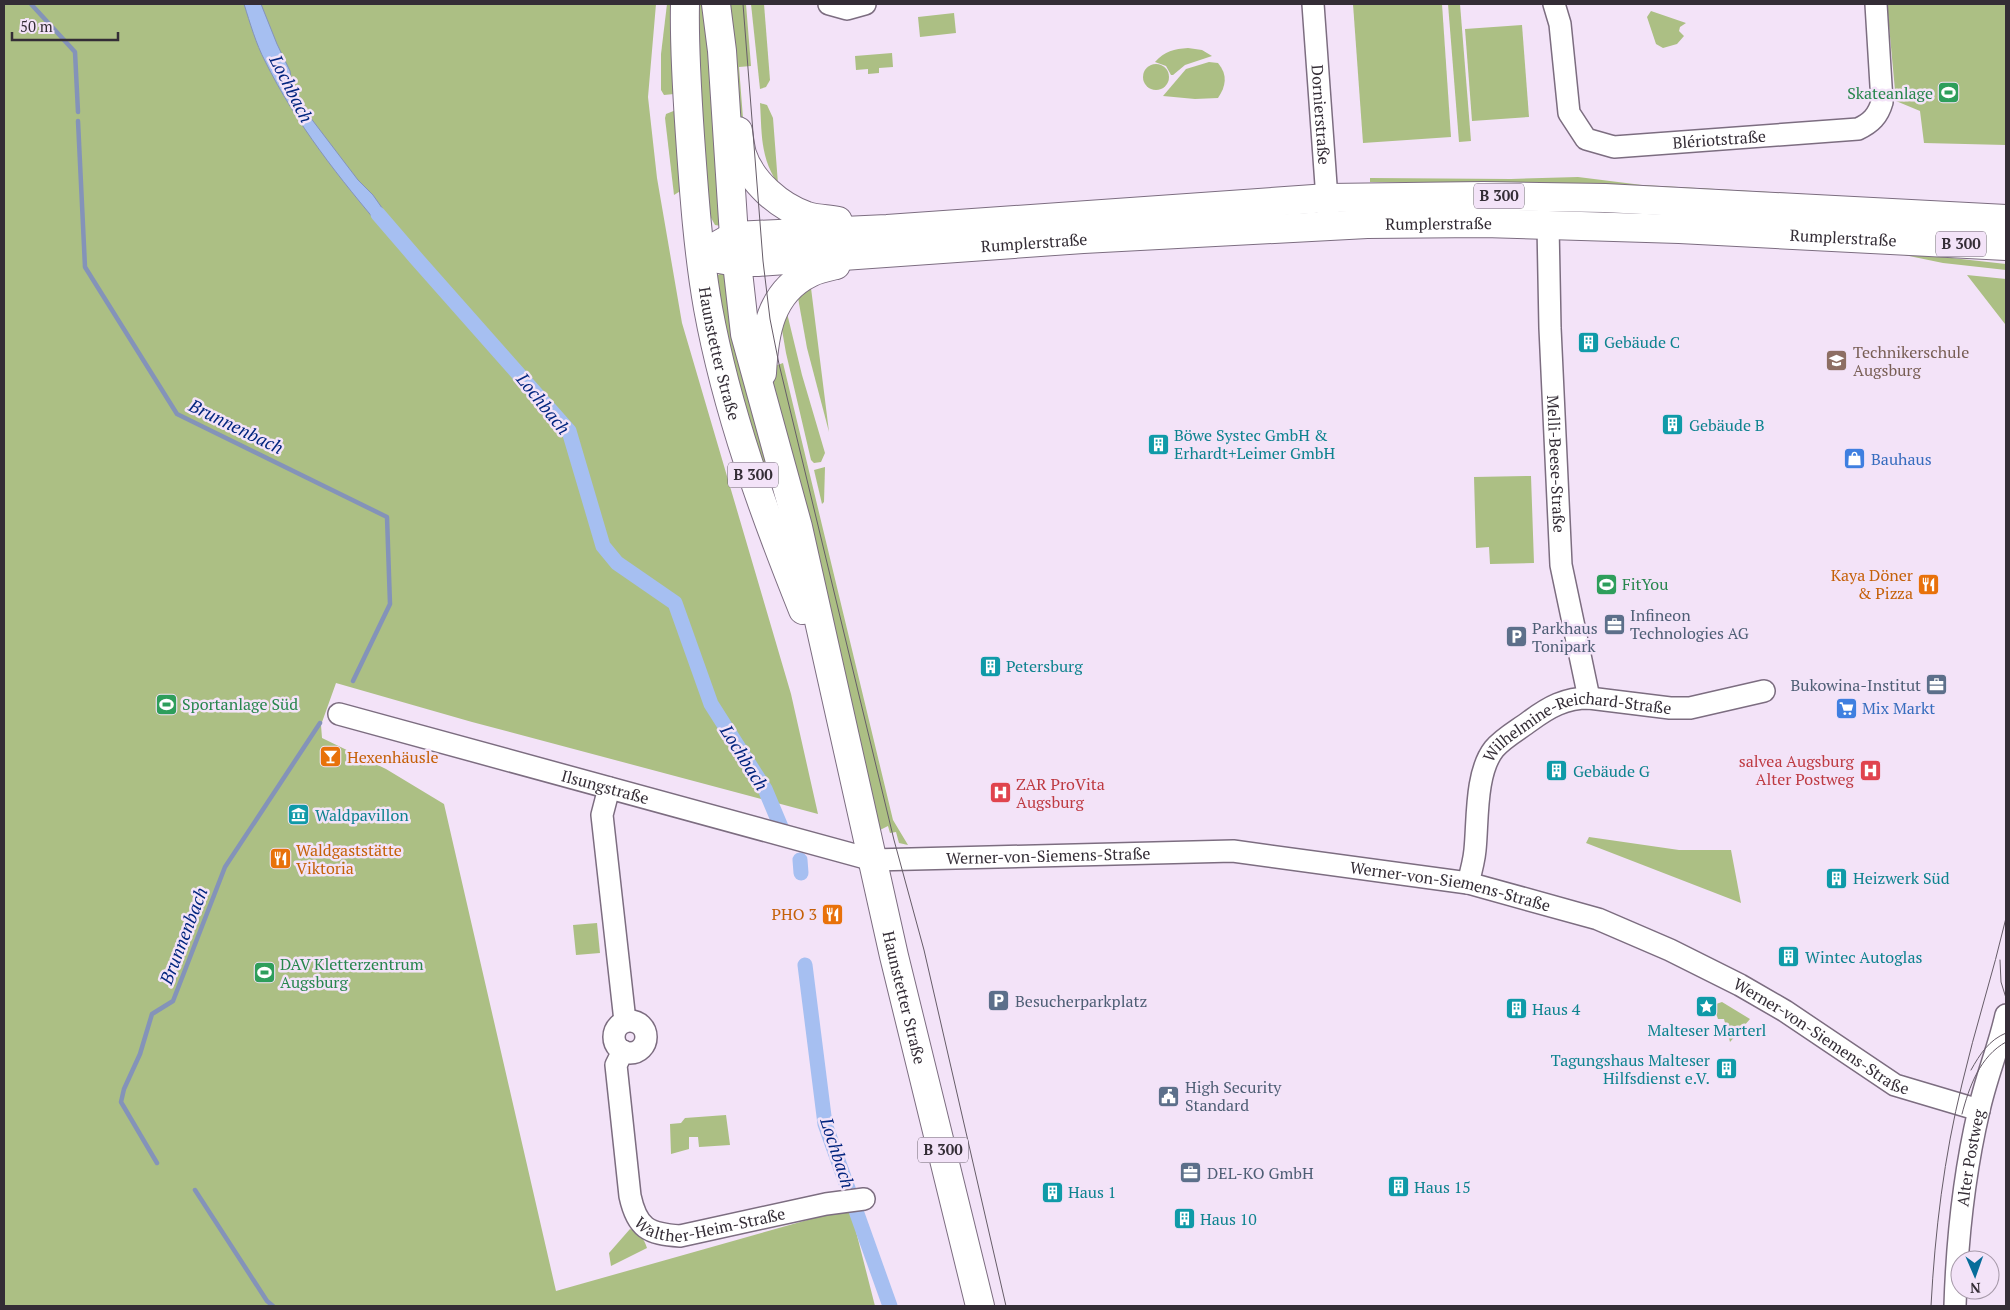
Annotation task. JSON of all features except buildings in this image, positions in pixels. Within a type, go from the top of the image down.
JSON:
[{"type":"main road","name":"Haunstetter Straße","points":[[685,4],[686,67],[700,255],[708,308],[720,361],[764,513],[833,686]]},
{"type":"main road","name":"Haunstetter Straße","points":[[716,4],[722,51],[735,249],[745,334],[798,527],[894,956],[980,1306]]},
{"type":"main road","name":"Rumplerstraße","points":[[722,51],[742,155],[756,179],[766,190],[779,202],[807,216],[888,229]]},
{"type":"main road","name":"Rumplerstraße","points":[[700,255],[888,229],[1328,198],[1483,196],[1605,198],[2006,219]]},
{"type":"main road","name":"Rumplerstraße","points":[[735,249],[873,254],[1083,239],[1328,226],[1484,223],[1680,229],[2006,246]]},
{"type":"main road","name":"Rumplerstraße","points":[[760,394],[764,339],[770,319],[777,305],[794,283],[810,272],[873,254]]},
{"type":"street","points":[[829,4],[847,9],[865,4]]},
{"type":"street","name":"Dornierstraße","points":[[1313,4],[1328,198],[1328,226]]},
{"type":"street","name":"Blériotstraße","points":[[1554,4],[1560,24],[1569,113],[1586,139],[1614,147],[1858,129],[1870,123],[1880,110],[1882,102],[1876,4]]},
{"type":"street","name":"Melli-Beese-Straße","points":[[1548,225],[1550,328],[1561,565],[1589,698]]},
{"type":"street","name":"Wilhelmine-Reichard-Straße","points":[[1468,884],[1475,851],[1484,766],[1494,750],[1548,708],[1577,698],[1589,698],[1670,708],[1690,708],[1764,691]]},
{"type":"street","name":"Ilsungstraße","points":[[339,714],[873,860]]},
{"type":"street","name":"Walther-Heim-Straße","points":[[609,788],[602,814],[625,1021],[620,1024],[614,1033],[615,1044],[622,1051],[616,1065],[630,1196],[634,1212],[644,1227],[659,1235],[680,1236],[858,1200]]},
{"type":"street","name":"Werner-von-Siemens-Straße","points":[[873,860],[1233,851],[1468,884],[1598,918],[1670,950],[1743,986],[1785,1011],[1895,1085],[1979,1110]]},
{"type":"street","name":"Alter Postweg","points":[[1955,1306],[1959,1237],[1968,1171],[1979,1110],[2006,1015]]},
{"type":"green space","points":[[4,4],[656,4],[648,97],[657,178],[682,323],[791,694],[818,814],[472,722],[336,683],[321,725],[322,738],[386,769],[444,804],[556,1291],[850,1208],[875,1306],[4,1306]]},
{"type":"green space","points":[[667,4],[675,4],[674,94],[664,95],[661,90],[661,54]]},
{"type":"green space","points":[[693,4],[707,4],[722,226],[715,225],[710,216]]},
{"type":"green space","points":[[730,4],[746,4],[751,66],[739,67],[745,144],[741,125]]},
{"type":"green space","points":[[751,4],[764,4],[770,80],[766,87],[760,89]]},
{"type":"green space","points":[[1353,4],[1442,4],[1451,137],[1363,143]]},
{"type":"green space","points":[[1448,4],[1460,4],[1471,141],[1459,142]]},
{"type":"green space","points":[[1887,4],[2006,4],[2006,145],[1924,143],[1920,111],[1896,101]]},
{"type":"green space","points":[[1651,11],[1686,23],[1680,27],[1679,31],[1684,36],[1677,44],[1663,48],[1656,44],[1647,17]]},
{"type":"green space","points":[[954,13],[956,33],[920,37],[918,17]]},
{"type":"green space","points":[[1522,25],[1529,117],[1472,121],[1465,29]]},
{"type":"green space","points":[[1188,48],[1202,50],[1212,56],[1185,65],[1173,75],[1171,75],[1166,66],[1155,62],[1162,55],[1170,51]]},
{"type":"green space","points":[[892,53],[893,67],[879,68],[879,73],[868,74],[868,69],[856,70],[855,56]]},
{"type":"green space","points":[[1209,62],[1218,63],[1225,76],[1223,89],[1218,98],[1195,99],[1163,96],[1186,69]]},
{"type":"green space","points":[[1156,64],[1165,68],[1169,77],[1165,86],[1156,90],[1147,86],[1143,77],[1147,68]]},
{"type":"green space","points":[[760,103],[767,105],[773,118],[778,184],[765,155]]},
{"type":"green space","points":[[676,110],[682,190],[674,195],[665,118],[666,114]]},
{"type":"green space","points":[[1578,177],[1642,185],[2006,205],[2006,211],[1572,184],[1370,182],[1370,178],[1511,179]]},
{"type":"green space","points":[[1880,250],[2006,264],[2006,270],[1943,263]]},
{"type":"green space","points":[[724,272],[782,517],[754,447],[713,284],[716,276]]},
{"type":"green space","points":[[1967,275],[2006,279],[2006,327],[2005,324]]},
{"type":"green space","points":[[811,288],[829,432],[807,348],[798,298]]},
{"type":"green space","points":[[787,313],[802,375],[825,453],[821,462],[814,463],[811,460],[786,353],[782,330]]},
{"type":"green space","points":[[783,363],[893,820],[908,845],[899,843],[896,832],[890,833],[888,826],[880,830],[770,376],[772,367]]},
{"type":"green space","points":[[825,467],[824,502],[822,504],[814,470]]},
{"type":"green space","points":[[1531,476],[1534,563],[1490,564],[1489,547],[1476,548],[1474,477]]},
{"type":"green space","points":[[1589,837],[1679,850],[1731,850],[1741,903],[1586,843]]},
{"type":"green space","points":[[597,923],[600,953],[576,955],[573,925]]},
{"type":"green space","points":[[1722,1002],[1750,1019],[1730,1042],[1724,1019],[1718,1019],[1713,1005]]},
{"type":"green space","points":[[726,1115],[730,1145],[699,1147],[698,1137],[689,1137],[689,1149],[671,1154],[670,1124],[681,1123],[685,1118]]},
{"type":"green space","points":[[630,1229],[641,1236],[647,1248],[611,1266],[609,1253]]},
{"type":"water","points":[[244,4],[261,4],[290,71],[292,84],[310,117],[358,180],[373,195],[394,225],[385,232],[335,171],[290,107],[262,54]]},
{"type":"water","points":[[857,1216],[889,1305],[884,1301],[878,1281],[871,1272],[860,1236]]},
{"type":"waterway","name":"Brunnenbach","points":[[31,4],[75,52],[78,112]]},
{"type":"waterway","name":"Brunnenbach","points":[[78,121],[85,267],[177,414],[387,517],[390,604],[353,681]]},
{"type":"waterway","name":"Lochbach","points":[[378,214],[569,431],[603,546],[617,563],[675,603],[711,704],[765,789],[781,827]]},
{"type":"waterway","name":"Brunnenbach","points":[[157,1163],[121,1102],[124,1089],[140,1054],[152,1014],[173,1001],[225,867],[320,723]]},
{"type":"waterway","name":"Lochbach","points":[[800,860],[801,873]]},
{"type":"waterway","name":"Lochbach","points":[[805,965],[825,1124],[890,1306]]},
{"type":"waterway","name":"Brunnenbach","points":[[195,1190],[267,1301],[273,1306]]},
{"type":"tram line","points":[[743,4],[763,261],[770,319],[779,364],[894,840],[924,950],[1006,1306]]},
{"type":"tram line","points":[[1931,1306],[1938,1222],[1950,1139],[1967,1063],[2006,918]]},
{"type":"tram line","points":[[2000,960],[2001,982],[2006,998]]},
{"type":"tram line","points":[[1971,1070],[1986,1048],[1995,1039],[2006,1033]]},
{"type":"tram line","points":[[1962,1114],[1968,1093],[1982,1064],[1989,1055],[2006,1042]]},
{"type":"place","name":"Skateanlage","points":[[1949,93]]},
{"type":"place","name":"Gebäude C","points":[[1588,342]]},
{"type":"place","name":"Technikerschule Augsburg","points":[[1837,361]]},
{"type":"place","name":"Gebäude B","points":[[1673,425]]},
{"type":"place","name":"Böwe Systec GmbH & Erhardt+Leimer GmbH","points":[[1158,444]]},
{"type":"place","name":"Bauhaus","points":[[1855,459]]},
{"type":"place","name":"FitYou","points":[[1606,584]]},
{"type":"place","name":"Kaya Döner & Pizza","points":[[1929,584]]},
{"type":"place","name":"Infineon Technologies AG","points":[[1614,624]]},
{"type":"place","name":"Parkhaus Tonipark","points":[[1516,637]]},
{"type":"place","name":"Petersburg","points":[[990,666]]},
{"type":"place","name":"Bukowina-Institut","points":[[1937,685]]},
{"type":"place","name":"Sportanlage Süd","points":[[166,704]]},
{"type":"place","name":"Mix Markt","points":[[1846,708]]},
{"type":"place","name":"Hexenhäusle","points":[[331,757]]},
{"type":"place","name":"salvea Augsburg Alter Postweg","points":[[1870,770]]},
{"type":"place","name":"Gebäude G","points":[[1557,771]]},
{"type":"place","name":"ZAR ProVita Augsburg","points":[[1000,793]]},
{"type":"place","name":"Waldpavillon","points":[[299,815]]},
{"type":"place","name":"Waldgaststätte Viktoria","points":[[280,859]]},
{"type":"place","name":"Heizwerk Süd","points":[[1837,878]]},
{"type":"place","name":"PHO 3","points":[[833,914]]},
{"type":"place","name":"Wintec Autoglas","points":[[1789,957]]},
{"type":"place","name":"DAV Kletterzentrum Augsburg","points":[[264,973]]},
{"type":"place","name":"Besucherparkplatz","points":[[999,1001]]},
{"type":"place","name":"Malteser Marterl","points":[[1707,1006]]},
{"type":"place","name":"Haus 4","points":[[1516,1009]]},
{"type":"place","name":"Tagungshaus Malteser Hilfsdienst e.V.","points":[[1726,1069]]},
{"type":"place","name":"High Security Standard","points":[[1169,1096]]},
{"type":"place","name":"DEL-KO GmbH","points":[[1191,1173]]},
{"type":"place","name":"Haus 15","points":[[1398,1187]]},
{"type":"place","name":"Haus 1","points":[[1052,1192]]},
{"type":"place","name":"Haus 10","points":[[1184,1219]]}]
